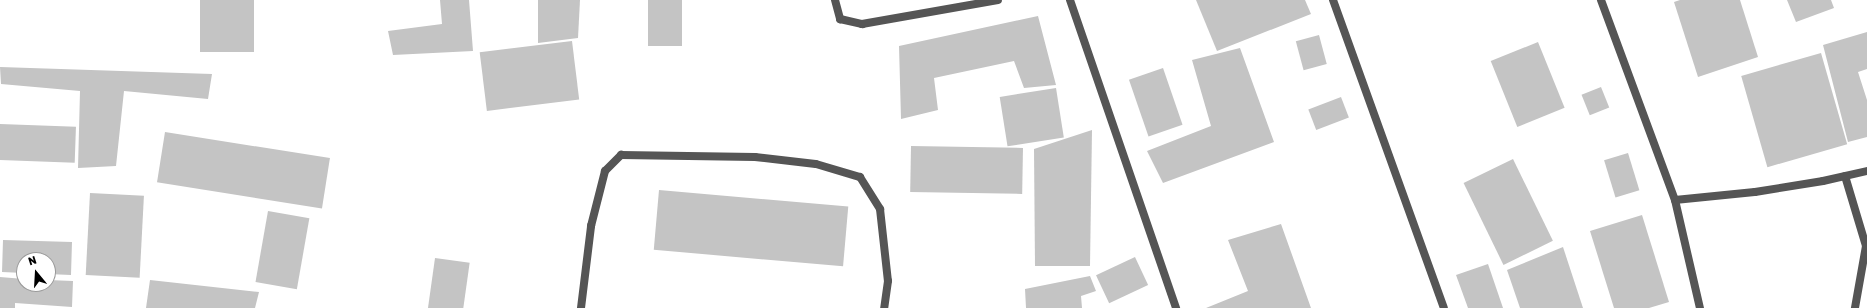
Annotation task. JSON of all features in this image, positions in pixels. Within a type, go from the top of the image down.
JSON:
[{"type":"street","points":[[835,0],[840,19],[862,24],[998,0]]},
{"type":"street","points":[[1070,0],[1176,308]]},
{"type":"street","points":[[1333,0],[1444,308]]},
{"type":"street","points":[[1601,0],[1675,200],[1700,308]]},
{"type":"street","points":[[580,308],[591,226],[605,171],[621,155],[755,157],[816,164],[860,177],[880,209],[888,281],[884,308]]},
{"type":"street","points":[[1675,200],[1755,192],[1867,171]]},
{"type":"street","points":[[1845,176],[1866,246],[1856,308]]},
{"type":"building","points":[[200,0],[254,0],[254,52],[200,52]]},
{"type":"building","points":[[440,0],[469,0],[473,51],[393,55],[388,31],[442,24]]},
{"type":"building","points":[[538,0],[580,0],[578,38],[538,43]]},
{"type":"building","points":[[648,0],[682,0],[682,46],[648,46]]},
{"type":"building","points":[[1196,0],[1305,0],[1311,14],[1217,51]]},
{"type":"building","points":[[1680,0],[1740,0],[1758,57],[1698,77],[1674,2]]},
{"type":"building","points":[[1787,0],[1831,0],[1834,8],[1796,22]]},
{"type":"building","points":[[1038,16],[1056,85],[1024,88],[1014,61],[934,78],[938,110],[901,119],[899,46]]},
{"type":"building","points":[[1867,32],[1867,69],[1858,72],[1867,100],[1867,137],[1848,142],[1823,45]]},
{"type":"building","points":[[1319,35],[1327,64],[1304,70],[1296,41]]},
{"type":"building","points":[[572,41],[579,100],[487,111],[480,52]]},
{"type":"building","points":[[1538,42],[1565,108],[1517,127],[1491,61]]},
{"type":"building","points":[[1240,48],[1274,142],[1163,183],[1147,151],[1211,126],[1192,60]]},
{"type":"building","points":[[1821,53],[1847,144],[1767,167],[1741,76]]},
{"type":"building","points":[[0,67],[212,74],[208,99],[124,91],[116,166],[78,168],[80,91],[1,84]]},
{"type":"building","points":[[1163,68],[1183,125],[1148,136],[1129,80]]},
{"type":"building","points":[[1601,87],[1609,107],[1590,115],[1582,95]]},
{"type":"building","points":[[1056,88],[1064,137],[1008,146],[1000,97]]},
{"type":"building","points":[[1341,97],[1349,118],[1316,130],[1308,110]]},
{"type":"building","points":[[0,124],[76,127],[75,163],[0,160]]},
{"type":"building","points":[[1092,130],[1090,266],[1035,266],[1034,149]]},
{"type":"building","points":[[165,132],[330,158],[322,208],[157,182]]},
{"type":"building","points":[[911,146],[1023,148],[1022,194],[910,192]]},
{"type":"building","points":[[1628,153],[1639,190],[1615,198],[1604,160]]},
{"type":"building","points":[[1513,159],[1553,241],[1503,265],[1464,183]]},
{"type":"building","points":[[659,190],[848,207],[843,266],[654,250]]},
{"type":"building","points":[[90,193],[144,196],[140,278],[86,275]]},
{"type":"building","points":[[268,211],[309,218],[297,289],[255,282]]},
{"type":"building","points":[[1642,215],[1669,302],[1649,308],[1614,308],[1590,231]]},
{"type":"building","points":[[1281,224],[1311,308],[1206,308],[1248,291],[1228,240]]},
{"type":"building","points":[[3,240],[72,242],[71,275],[56,274],[56,252],[16,252],[16,273],[2,272]]},
{"type":"building","points":[[1563,247],[1583,308],[1520,308],[1507,270]]},
{"type":"building","points":[[1135,257],[1148,285],[1109,303],[1096,275]]},
{"type":"building","points":[[435,258],[470,263],[463,308],[428,308]]},
{"type":"building","points":[[1488,264],[1503,308],[1468,308],[1456,275]]},
{"type":"building","points":[[1090,276],[1096,291],[1081,296],[1082,308],[1026,308],[1025,289]]},
{"type":"building","points":[[0,277],[16,278],[16,292],[56,292],[56,280],[73,281],[72,307],[15,303],[15,308],[0,308]]},
{"type":"building","points":[[150,280],[259,292],[255,308],[146,308]]}]
